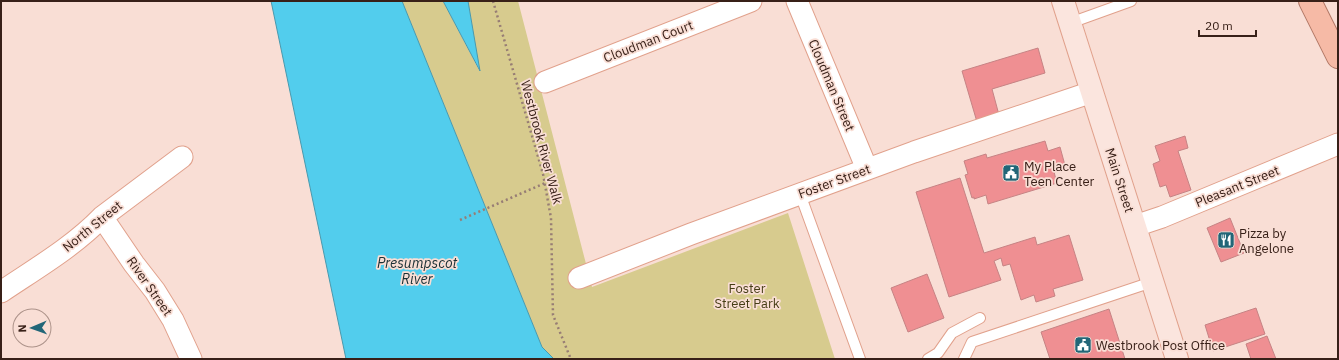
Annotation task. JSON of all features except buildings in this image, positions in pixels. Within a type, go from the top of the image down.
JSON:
[{"type":"highway","points":[[1310,1],[1338,57]]},
{"type":"main road","name":"Main Street","points":[[1063,1],[1177,359]]},
{"type":"street","name":"Cloudman Court","points":[[545,82],[751,1]]},
{"type":"street","name":"Cloudman Street","points":[[797,1],[867,169]]},
{"type":"street","name":"Foster Street","points":[[579,278],[691,234],[867,169],[1092,92]]},
{"type":"street","name":"Pleasant Street","points":[[1135,226],[1162,217],[1338,144]]},
{"type":"street","name":"North Street","points":[[1,292],[76,241],[91,229],[102,217],[182,157]]},
{"type":"street","name":"River Street","points":[[102,217],[134,264],[155,291],[173,320],[191,359]]},
{"type":"lane","points":[[1070,22],[1126,2]]},
{"type":"lane","points":[[800,194],[860,359]]},
{"type":"lane","points":[[964,359],[972,342],[1152,282]]},
{"type":"lane","points":[[928,359],[938,353],[952,334],[980,318]]},
{"type":"path","name":"Westbrook River Walk","points":[[493,1],[545,183],[551,218],[554,315],[572,359]]},
{"type":"path","points":[[460,220],[545,183]]},
{"type":"green space","name":"Foster Street Park","points":[[402,1],[443,1],[479,70],[468,1],[518,1],[592,287],[788,213],[835,359],[554,359],[542,347]]},
{"type":"water","name":"Presumpscot River","points":[[271,1],[402,1],[542,347],[554,359],[346,359]]},
{"type":"water","points":[[443,1],[468,1],[480,71]]},
{"type":"place","name":"My Place Teen Center","points":[[1011,173]]},
{"type":"place","name":"Pizza by Angelone","points":[[1226,240]]},
{"type":"place","name":"Westbrook Post Office","points":[[1083,345]]}]
